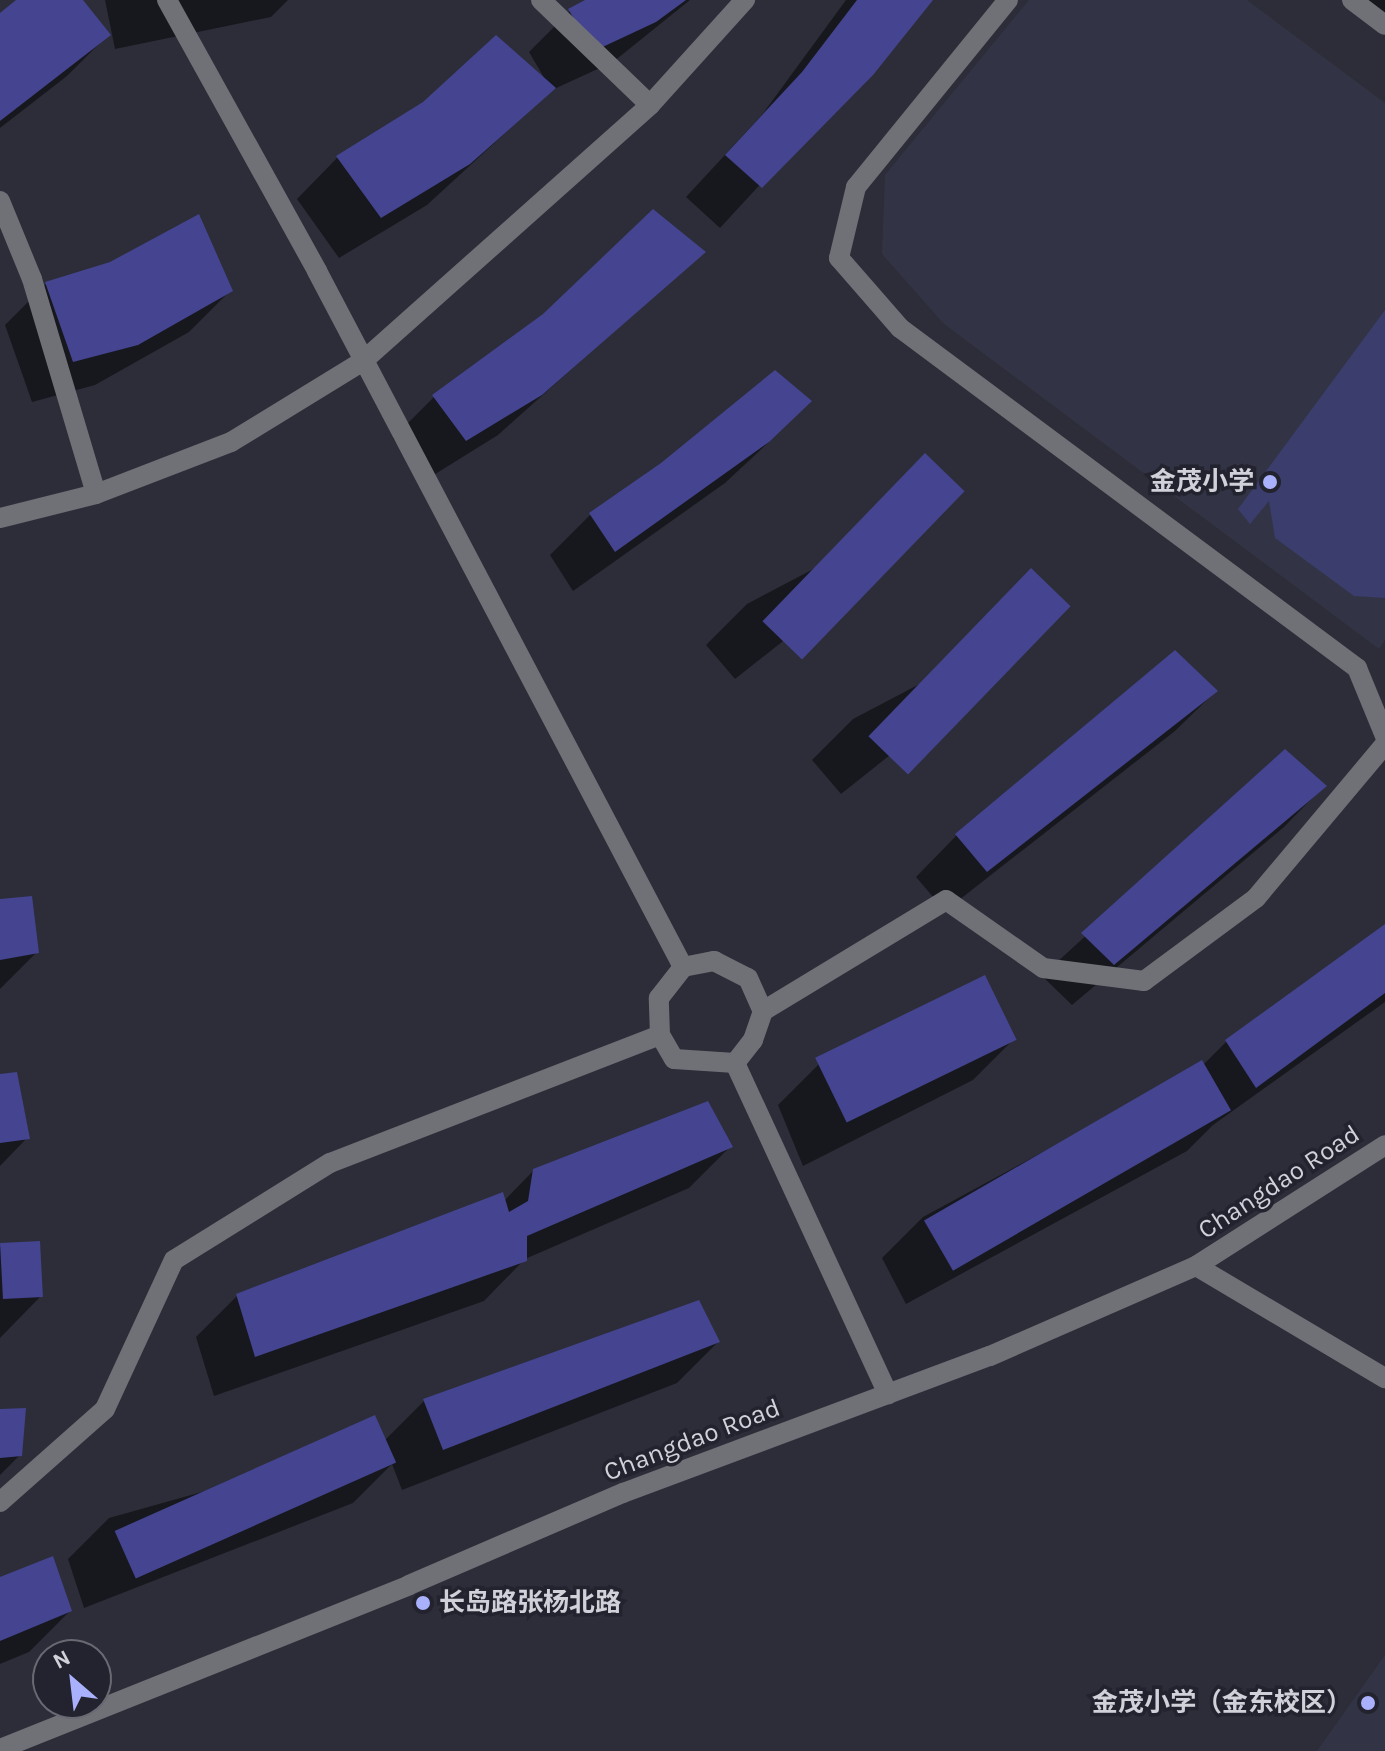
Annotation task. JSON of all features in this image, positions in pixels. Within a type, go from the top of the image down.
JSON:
[{"type":"street","points":[[167,0],[363,361],[683,967]]},
{"type":"street","points":[[541,0],[650,105]]},
{"type":"street","points":[[0,518],[96,494],[231,442],[363,361],[650,105],[745,0]]},
{"type":"street","points":[[1008,0],[856,187],[839,258],[900,328],[1357,668],[1385,736]]},
{"type":"street","points":[[1352,0],[1385,25]]},
{"type":"street","points":[[0,201],[32,279],[96,494]]},
{"type":"street","points":[[735,1063],[753,1040],[763,1011],[946,900],[1043,968],[1144,981],[1256,898],[1385,744]]},
{"type":"street","points":[[735,1063],[674,1059],[660,1035],[659,998],[683,967],[714,961],[748,978],[763,1011]]},
{"type":"street","points":[[0,1502],[105,1409],[174,1260],[330,1163],[660,1035]]},
{"type":"street","points":[[735,1063],[888,1394]]},
{"type":"street","name":"Changdao Road","points":[[0,1749],[409,1585],[623,1493],[990,1356],[1196,1266],[1385,1145]]},
{"type":"street","points":[[1196,1266],[1385,1378]]},
{"type":"shaded area","name":"金茂小学","points":[[1029,0],[1247,0],[1385,103],[1385,640],[1379,649],[944,324],[882,254],[885,175]]},
{"type":"shaded area","points":[[1385,310],[1385,598],[1354,596],[1275,538],[1269,501],[1250,524],[1238,509]]},
{"type":"shaded area","name":"金茂小学（金东校区）","points":[[1385,1655],[1385,1751],[1317,1751]]},
{"type":"building","points":[[16,0],[83,0],[111,35],[0,121],[0,13]]},
{"type":"building","points":[[585,0],[686,0],[656,22],[594,51],[568,9]]},
{"type":"building","points":[[857,0],[933,0],[873,75],[762,188],[725,155],[802,72]]},
{"type":"building","points":[[496,35],[556,88],[470,164],[381,218],[336,156],[423,102]]},
{"type":"building","points":[[653,209],[706,252],[542,395],[466,441],[432,395],[543,314]]},
{"type":"building","points":[[199,214],[233,291],[138,345],[73,362],[45,282],[110,262]]},
{"type":"building","points":[[775,370],[812,401],[769,442],[615,552],[589,513],[661,463]]},
{"type":"building","points":[[925,453],[965,491],[802,660],[762,621]]},
{"type":"building","points":[[1031,568],[1071,606],[908,775],[868,736]]},
{"type":"building","points":[[1175,650],[1218,691],[987,872],[955,834]]},
{"type":"building","points":[[1285,749],[1327,786],[1114,965],[1081,933]]},
{"type":"building","points":[[32,896],[39,953],[0,960],[0,899]]},
{"type":"building","points":[[1385,924],[1385,993],[1256,1088],[1225,1040]]},
{"type":"building","points":[[985,975],[1017,1040],[847,1123],[815,1058]]},
{"type":"building","points":[[1202,1060],[1231,1110],[953,1271],[924,1220]]},
{"type":"building","points":[[17,1072],[30,1139],[0,1143],[0,1074]]},
{"type":"building","points":[[708,1101],[733,1147],[527,1236],[527,1261],[255,1357],[236,1294],[503,1192],[509,1212],[528,1201],[533,1169]]},
{"type":"building","points":[[40,1241],[43,1297],[3,1299],[0,1243]]},
{"type":"building","points":[[699,1300],[720,1342],[443,1450],[423,1399]]},
{"type":"building","points":[[26,1408],[22,1456],[0,1458],[0,1409]]},
{"type":"building","points":[[375,1415],[396,1463],[136,1578],[115,1531]]},
{"type":"building","points":[[53,1556],[72,1611],[0,1641],[0,1577]]},
{"type":"place","name":"金茂小学","points":[[1270,482]]},
{"type":"place","name":"长岛路张杨北路","points":[[423,1603]]},
{"type":"place","name":"金茂小学（金东校区）","points":[[1368,1703]]}]
